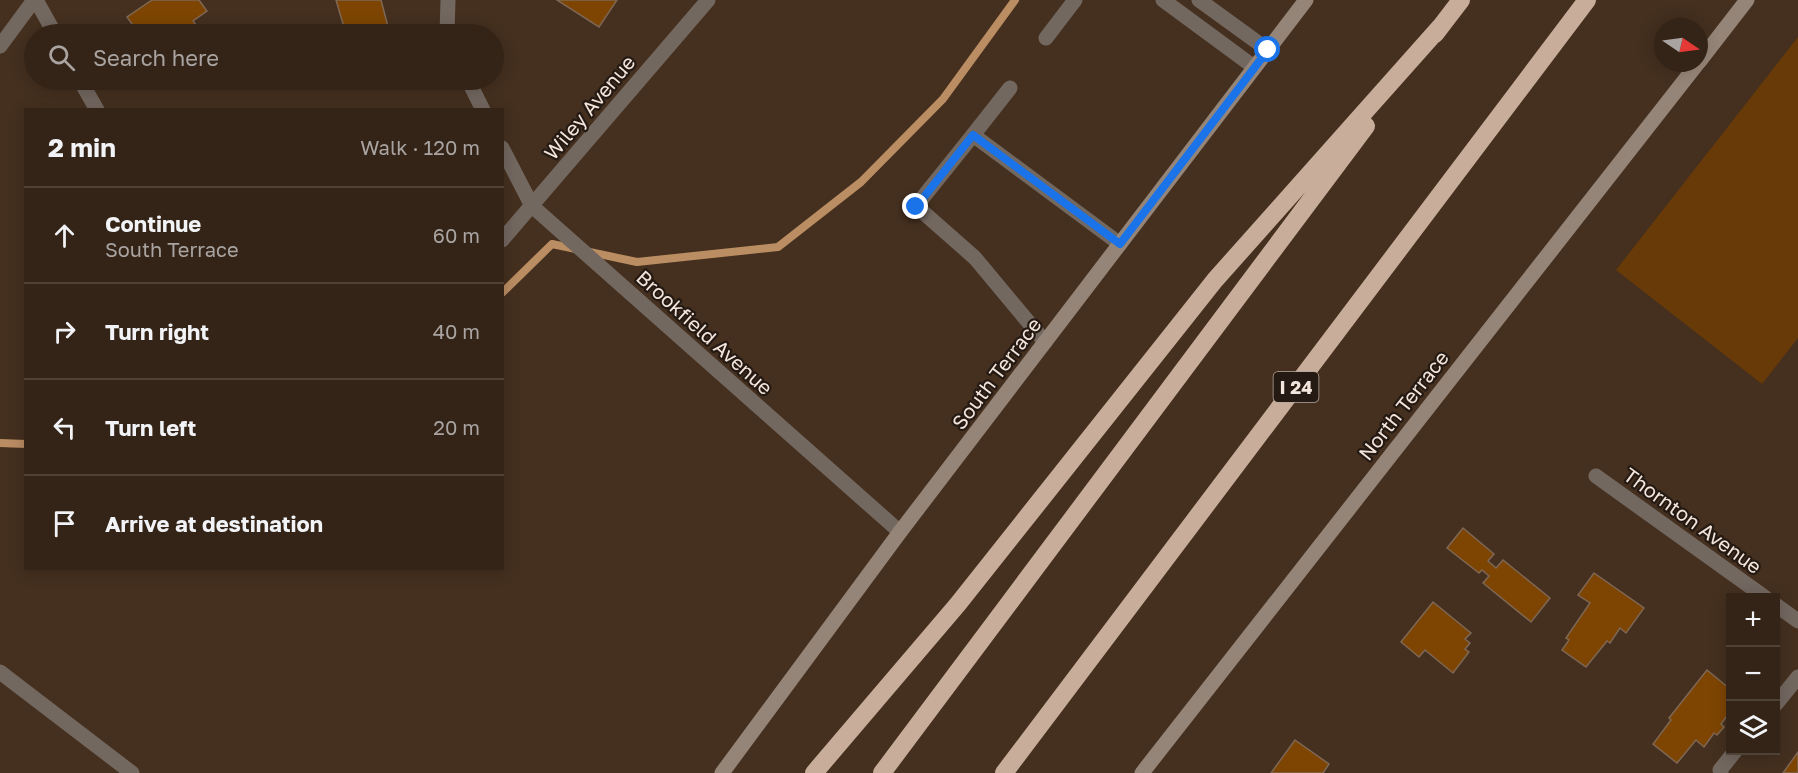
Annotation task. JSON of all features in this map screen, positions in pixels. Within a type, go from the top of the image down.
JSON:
[{"type":"highway","points":[[882,773],[1461,0]]},
{"type":"highway","name":"I 24","points":[[1004,773],[1587,0]]},
{"type":"highway","points":[[814,773],[958,604],[1215,280],[1440,26]]},
{"type":"highway","points":[[1016,773],[1067,690]]},
{"type":"street","points":[[0,46],[35,0],[49,24]]},
{"type":"street","points":[[447,0],[447,24]]},
{"type":"street","name":"Wiley Avenue","points":[[504,238],[708,0]]},
{"type":"street","points":[[1046,38],[1075,0]]},
{"type":"street","points":[[1164,0],[1254,67]]},
{"type":"street","points":[[1199,0],[1268,50]]},
{"type":"street","name":"South Terrace","points":[[722,773],[900,532],[1306,0]]},
{"type":"street","name":"North Terrace","points":[[1708,49],[1747,0]]},
{"type":"street","name":"North Terrace","points":[[1142,773],[1690,72]]},
{"type":"street","points":[[1010,88],[916,207],[975,258],[1045,342]]},
{"type":"street","points":[[86,90],[96,108]]},
{"type":"street","points":[[473,90],[482,108]]},
{"type":"street","points":[[973,135],[1120,244]]},
{"type":"street","name":"Brookfield Avenue","points":[[504,152],[532,207],[900,532]]},
{"type":"street","name":"Thornton Avenue","points":[[1596,476],[1760,593]]},
{"type":"street","points":[[1780,607],[1798,621]]},
{"type":"street","points":[[0,672],[132,773]]},
{"type":"street","points":[[1778,701],[1798,677]]},
{"type":"street","points":[[1721,773],[1720,770],[1732,755]]},
{"type":"shaded area","points":[[1798,37],[1798,338],[1762,384],[1616,270]]},
{"type":"building","points":[[152,0],[199,0],[207,11],[193,21],[195,24],[132,24],[127,17]]},
{"type":"building","points":[[336,0],[381,0],[387,24],[343,24]]},
{"type":"building","points":[[557,0],[617,0],[599,27]]},
{"type":"building","points":[[1463,528],[1494,554],[1488,561],[1496,568],[1503,560],[1550,598],[1531,622],[1483,583],[1489,576],[1482,570],[1479,573],[1447,548]]},
{"type":"building","points":[[1594,573],[1644,608],[1626,633],[1620,628],[1610,643],[1607,641],[1586,667],[1562,650],[1569,640],[1566,638],[1590,603],[1578,595]]},
{"type":"building","points":[[1433,602],[1471,633],[1465,639],[1470,643],[1465,649],[1469,652],[1453,673],[1425,650],[1419,657],[1401,642]]},
{"type":"building","points":[[1707,670],[1726,686],[1726,717],[1721,724],[1724,727],[1717,735],[1714,733],[1704,747],[1696,740],[1677,763],[1653,744],[1671,720],[1669,718]]},
{"type":"building","points":[[1295,740],[1329,764],[1323,773],[1271,773]]},
{"type":"building","points":[[1798,752],[1798,773],[1783,773]]},
{"type":"waterway","points":[[504,291],[552,244],[637,262],[778,247],[861,182],[943,99],[1015,0]]},
{"type":"waterway","points":[[0,443],[24,444]]},
{"type":"route","points":[[916,207],[973,135],[1120,244],[1268,50]]}]
